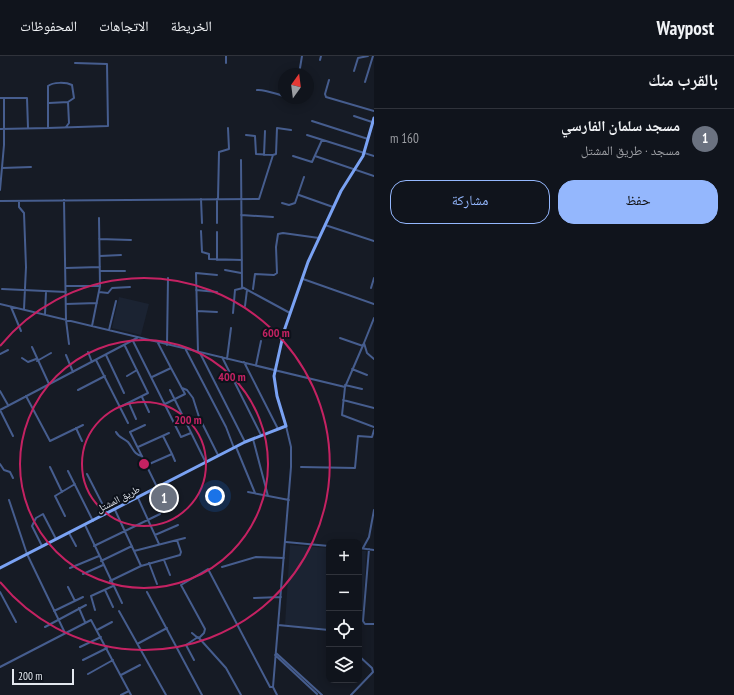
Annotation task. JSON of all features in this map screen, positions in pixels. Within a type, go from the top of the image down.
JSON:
[{"type":"main road","points":[[286,426],[276,390],[274,369],[302,278],[333,207],[364,152],[373,120]]},
{"type":"main road","name":"طريق المشتل","points":[[0,568],[253,438],[286,426]]},
{"type":"street","points":[[226,56],[226,64]]},
{"type":"street","points":[[300,68],[302,56]]},
{"type":"street","points":[[320,60],[321,56]]},
{"type":"street","points":[[354,71],[358,58],[368,56]]},
{"type":"street","points":[[365,82],[372,56]]},
{"type":"street","points":[[0,129],[105,127],[108,125],[107,64],[75,63]]},
{"type":"street","points":[[329,80],[326,96],[374,111]]},
{"type":"street","points":[[48,128],[48,86],[52,83],[71,83],[74,98],[68,102],[49,103]]},
{"type":"street","points":[[257,90],[264,90],[271,94],[278,95]]},
{"type":"street","points":[[0,98],[27,98],[28,128]]},
{"type":"street","points":[[0,190],[4,129],[4,98]]},
{"type":"street","points":[[66,128],[69,123],[68,102]]},
{"type":"street","points":[[354,116],[373,120]]},
{"type":"street","points":[[312,121],[368,139]]},
{"type":"street","points":[[217,223],[219,152],[228,149],[228,128]]},
{"type":"street","points":[[0,201],[260,198],[273,155],[277,153],[277,128],[291,130]]},
{"type":"street","points":[[264,155],[265,131]]},
{"type":"street","points":[[307,135],[374,156]]},
{"type":"street","points":[[246,136],[255,136],[256,154],[273,155]]},
{"type":"street","points":[[293,156],[311,163],[322,140]]},
{"type":"street","points":[[315,156],[374,176]]},
{"type":"street","points":[[241,160],[240,199],[243,288]]},
{"type":"street","points":[[2,168],[31,167]]},
{"type":"street","points":[[282,203],[289,205],[294,204],[299,195],[304,177]]},
{"type":"street","points":[[299,195],[333,207]]},
{"type":"street","points":[[201,199],[202,223]]},
{"type":"street","points":[[64,200],[66,320],[69,344]]},
{"type":"street","points":[[19,201],[19,207],[24,213],[24,310]]},
{"type":"street","points":[[241,215],[273,217]]},
{"type":"street","points":[[92,326],[100,286],[99,218]]},
{"type":"street","points":[[325,225],[374,240]]},
{"type":"street","points":[[201,231],[202,252],[209,254],[210,260],[242,260]]},
{"type":"street","points":[[217,232],[217,260]]},
{"type":"street","points":[[253,289],[255,274],[272,275],[277,273],[276,247],[278,234],[283,233],[319,238]]},
{"type":"street","points":[[99,239],[131,240]]},
{"type":"street","points":[[100,256],[122,255]]},
{"type":"street","points":[[66,268],[125,271]]},
{"type":"street","points":[[225,270],[242,273]]},
{"type":"street","points":[[217,275],[197,273],[196,290],[199,353],[245,442]]},
{"type":"street","points":[[167,345],[168,278]]},
{"type":"street","points":[[302,278],[374,304]]},
{"type":"street","points":[[371,288],[374,278]]},
{"type":"street","points":[[66,286],[100,286]]},
{"type":"street","points":[[99,292],[108,293],[112,288],[130,287]]},
{"type":"street","points":[[233,313],[235,290],[243,288],[290,313]]},
{"type":"street","points":[[2,289],[66,292]]},
{"type":"street","points":[[196,290],[216,292]]},
{"type":"street","points":[[245,306],[247,290]]},
{"type":"street","points":[[45,314],[46,292]]},
{"type":"street","points":[[109,330],[116,302]]},
{"type":"street","points":[[66,304],[97,303]]},
{"type":"street","points":[[0,304],[186,350],[362,389]]},
{"type":"street","points":[[11,307],[21,331]]},
{"type":"street","points":[[197,311],[217,312]]},
{"type":"street","points":[[374,318],[345,386],[341,413],[343,416],[374,428]]},
{"type":"street","points":[[227,359],[231,328]]},
{"type":"street","points":[[13,436],[0,410],[138,338]]},
{"type":"street","points":[[340,338],[364,344]]},
{"type":"street","points":[[133,341],[181,437],[191,433]]},
{"type":"street","points":[[256,365],[261,341]]},
{"type":"street","points":[[158,343],[182,388],[184,395],[165,404]]},
{"type":"street","points":[[364,344],[367,353],[374,359]]},
{"type":"street","points":[[120,407],[148,394],[148,391],[125,346]]},
{"type":"street","points":[[32,347],[49,384]]},
{"type":"street","points":[[0,354],[8,350]]},
{"type":"street","points":[[186,350],[226,427],[255,493]]},
{"type":"street","points":[[88,352],[92,362]]},
{"type":"street","points":[[22,358],[28,362],[37,360],[51,353]]},
{"type":"street","points":[[66,355],[73,372]]},
{"type":"street","points":[[106,355],[124,393]]},
{"type":"street","points":[[222,358],[261,435]]},
{"type":"street","points":[[96,360],[128,423]]},
{"type":"street","points":[[244,362],[278,429]]},
{"type":"street","points":[[152,377],[171,368]]},
{"type":"street","points":[[352,368],[366,375]]},
{"type":"street","points":[[127,376],[137,370]]},
{"type":"street","points":[[78,390],[105,376]]},
{"type":"street","points":[[182,388],[188,390],[193,398],[199,417],[218,456]]},
{"type":"street","points":[[170,390],[206,463]]},
{"type":"street","points":[[0,391],[8,405]]},
{"type":"street","points":[[26,396],[48,440],[52,441],[83,425]]},
{"type":"street","points":[[142,397],[150,412]]},
{"type":"street","points":[[343,400],[374,408]]},
{"type":"street","points":[[129,403],[136,419]]},
{"type":"street","points":[[301,467],[355,468],[358,436],[372,437],[374,422]]},
{"type":"street","points":[[145,425],[130,432],[158,488]]},
{"type":"street","points":[[273,688],[289,500],[291,447],[286,426]]},
{"type":"street","points":[[76,428],[82,441]]},
{"type":"street","points":[[116,432],[135,452],[142,456]]},
{"type":"street","points":[[138,447],[169,433]]},
{"type":"street","points":[[163,436],[175,461]]},
{"type":"street","points":[[253,438],[268,496]]},
{"type":"street","points":[[147,465],[172,454]]},
{"type":"street","points":[[0,464],[4,470],[10,472],[13,478]]},
{"type":"street","points":[[50,467],[62,492]]},
{"type":"street","points":[[68,471],[93,521]]},
{"type":"street","points":[[86,474],[107,514]]},
{"type":"street","points":[[65,516],[55,497],[75,484]]},
{"type":"street","points":[[248,492],[289,500]]},
{"type":"street","points":[[138,498],[159,544]]},
{"type":"street","points":[[8,500],[27,554],[65,633]]},
{"type":"street","points":[[115,510],[140,566]]},
{"type":"street","points":[[374,510],[369,537],[363,548],[374,550]]},
{"type":"street","points":[[42,546],[32,526],[36,518],[43,514],[45,515],[56,539]]},
{"type":"street","points":[[94,546],[160,514]]},
{"type":"street","points":[[85,525],[110,581],[122,603]]},
{"type":"street","points":[[155,535],[178,525]]},
{"type":"street","points":[[69,533],[76,546]]},
{"type":"street","points":[[134,550],[185,538]]},
{"type":"street","points":[[110,581],[140,566],[181,554],[177,540]]},
{"type":"street","points":[[286,542],[326,546]]},
{"type":"street","points":[[101,561],[132,546]]},
{"type":"street","points":[[368,549],[363,621],[366,624],[374,624]]},
{"type":"street","points":[[70,568],[99,556]]},
{"type":"street","points":[[222,567],[256,557],[284,558]]},
{"type":"street","points":[[164,560],[170,575]]},
{"type":"street","points":[[148,563],[158,584]]},
{"type":"street","points":[[83,574],[103,565]]},
{"type":"street","points":[[194,660],[186,645],[204,633],[205,629],[181,584],[208,569],[270,687],[273,688],[277,695]]},
{"type":"street","points":[[95,610],[91,596],[113,586]]},
{"type":"street","points":[[68,587],[75,601]]},
{"type":"street","points":[[105,590],[113,607]]},
{"type":"street","points":[[0,592],[16,622]]},
{"type":"street","points":[[147,592],[202,695]]},
{"type":"street","points":[[54,611],[83,597]]},
{"type":"street","points":[[254,598],[281,597]]},
{"type":"street","points":[[45,627],[86,605]]},
{"type":"street","points":[[79,608],[85,622]]},
{"type":"street","points":[[119,610],[139,643],[166,695]]},
{"type":"street","points":[[0,667],[85,622],[92,620],[131,695]]},
{"type":"street","points":[[97,630],[112,622]]},
{"type":"street","points":[[278,625],[326,630]]},
{"type":"street","points":[[139,643],[167,628]]},
{"type":"street","points":[[192,633],[226,668],[241,695]]},
{"type":"street","points":[[80,647],[101,637]]},
{"type":"street","points":[[83,660],[107,648]]},
{"type":"street","points":[[275,654],[317,694]]},
{"type":"street","points":[[275,654],[322,695]]},
{"type":"street","points":[[351,695],[373,672],[372,668],[362,659]]},
{"type":"street","points":[[88,674],[113,660]]},
{"type":"street","points":[[121,675],[140,665]]},
{"type":"street","points":[[121,695],[129,691]]},
{"type":"shaded area","points":[[119,297],[149,304],[141,335],[112,328]]},
{"type":"shaded area","points":[[290,545],[326,548],[326,629],[285,625]]},
{"type":"shaded area","points":[[362,551],[366,551],[362,632]]},
{"type":"place","name":"مسجد سلمان الفارسي","points":[[164,498]]}]
